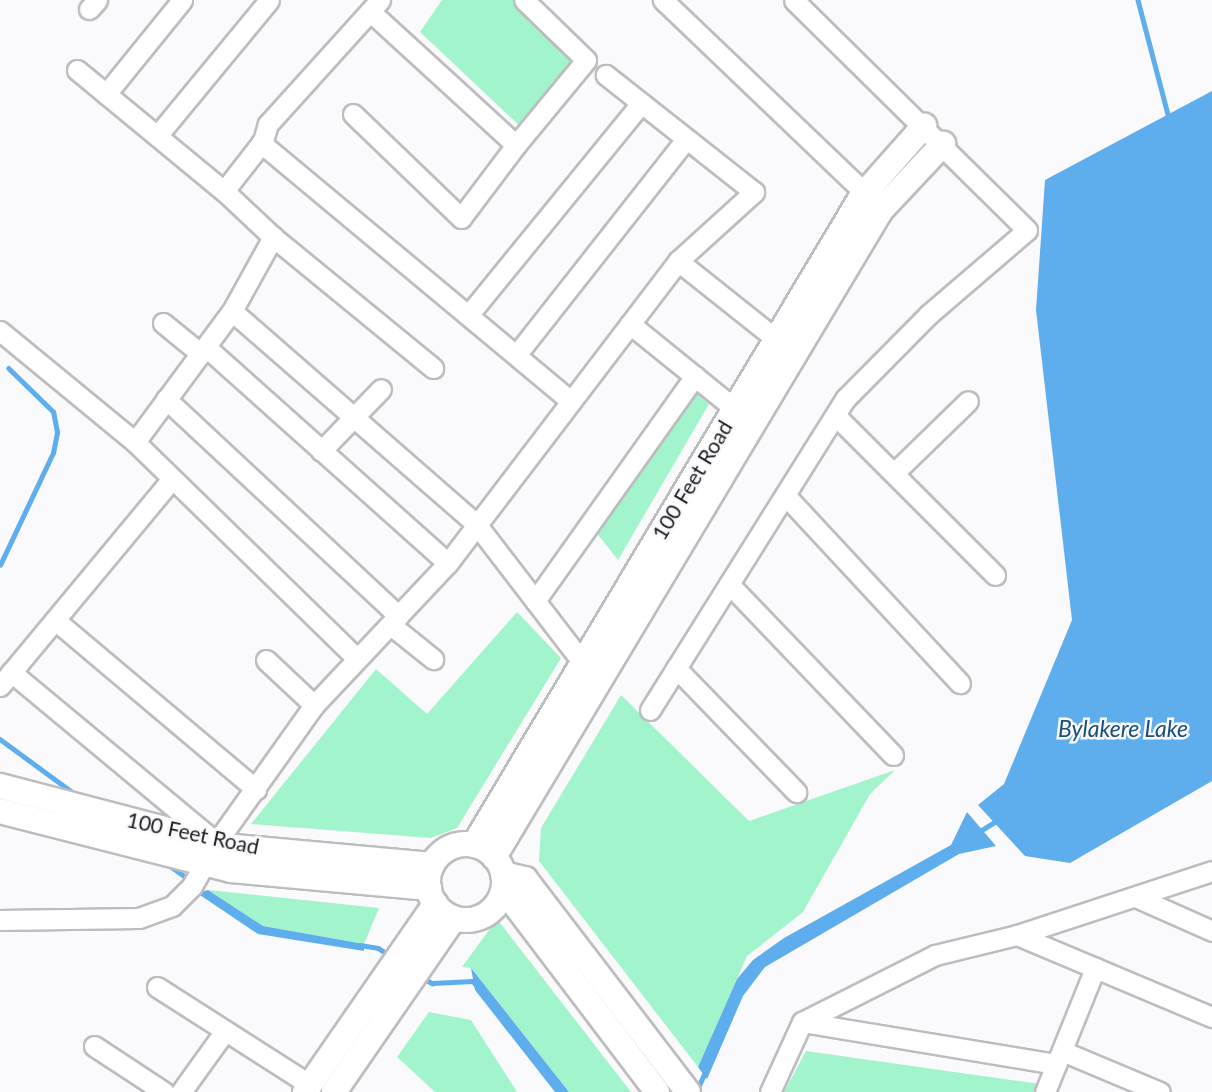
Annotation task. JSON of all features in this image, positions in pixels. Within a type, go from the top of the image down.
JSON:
[{"type":"main road","name":"100 Feet Road","points":[[0,811],[211,853],[435,906],[468,920],[486,915],[493,868],[583,663],[864,193],[925,126]]},
{"type":"main road","name":"100 Feet Road","points":[[493,868],[881,210],[943,144]]},
{"type":"main road","name":"100 Feet Road","points":[[0,786],[211,853]]},
{"type":"main road","points":[[334,1092],[435,906],[451,847],[493,868],[525,879],[674,1087]]},
{"type":"main road","points":[[307,1089],[381,1006]]},
{"type":"street","points":[[106,94],[182,0]]},
{"type":"street","points":[[157,136],[269,0]]},
{"type":"street","points":[[354,114],[461,218],[516,145],[586,60],[524,0]]},
{"type":"street","points":[[663,0],[864,193]]},
{"type":"street","points":[[650,710],[846,398],[928,315],[1027,230],[925,126],[794,0]]},
{"type":"street","points":[[224,191],[261,143],[268,124],[373,4],[516,145]]},
{"type":"street","points":[[77,70],[224,191],[273,237],[433,368]]},
{"type":"street","points":[[0,920],[139,918],[172,906],[192,886],[211,853],[314,705],[448,563],[678,261],[754,192],[607,75]]},
{"type":"street","points":[[470,313],[642,103]]},
{"type":"street","points":[[517,354],[686,139]]},
{"type":"street","points":[[261,143],[470,313],[572,401]]},
{"type":"street","points":[[135,442],[232,311],[273,237]]},
{"type":"street","points":[[678,261],[776,339]]},
{"type":"street","points":[[232,311],[477,525],[583,663]]},
{"type":"street","points":[[163,323],[203,351],[448,563]]},
{"type":"street","points":[[630,324],[735,409]]},
{"type":"street","points":[[0,331],[135,442],[356,658]]},
{"type":"street","points":[[535,601],[695,376]]},
{"type":"street","points":[[321,451],[380,389]]},
{"type":"street","points":[[166,399],[433,659]]},
{"type":"street","points":[[894,473],[968,401]]},
{"type":"street","points":[[836,416],[995,575]]},
{"type":"street","points":[[170,481],[6,679],[211,853]]},
{"type":"street","points":[[785,495],[960,683]]},
{"type":"street","points":[[729,584],[892,755]]},
{"type":"street","points":[[55,620],[256,789]]},
{"type":"street","points":[[265,660],[314,705]]},
{"type":"street","points":[[676,668],[796,792]]},
{"type":"street","points":[[770,1092],[802,1022],[935,955],[1017,935],[1138,898],[1212,871]]},
{"type":"street","points":[[1138,898],[1212,930]]},
{"type":"street","points":[[1017,935],[1212,1017]]},
{"type":"street","points":[[1045,1092],[1095,968]]},
{"type":"street","points":[[157,987],[307,1089]]},
{"type":"street","points":[[802,1022],[1060,1058],[1160,1092]]},
{"type":"street","points":[[181,1092],[225,1031]]},
{"type":"street","points":[[94,1046],[164,1092]]},
{"type":"green space","points":[[442,0],[516,0],[575,59],[522,128],[420,32]]},
{"type":"green space","points":[[693,391],[709,404],[618,560],[596,532]]},
{"type":"green space","points":[[517,612],[561,658],[457,828],[431,838],[251,824],[376,669],[427,714]]},
{"type":"green space","points":[[621,695],[749,821],[895,770],[870,794],[803,912],[747,956],[698,1067],[539,861],[541,828]]},
{"type":"green space","points":[[208,890],[379,908],[364,944],[263,926]]},
{"type":"green space","points":[[497,919],[631,1092],[569,1092],[471,968],[462,967]]},
{"type":"green space","points":[[429,1012],[471,1020],[517,1092],[435,1092],[397,1057]]},
{"type":"green space","points":[[806,1051],[1040,1084],[1036,1092],[784,1092]]},
{"type":"water","name":"Bylakere Lake","points":[[1212,91],[1212,781],[1070,863],[1025,856],[978,805],[1004,784],[1072,620],[1036,310],[1045,180]]},
{"type":"water","points":[[967,812],[996,846],[959,854],[765,967],[743,996],[707,1079],[698,1067],[737,979],[753,960],[784,938],[951,845]]},
{"type":"water","points":[[208,890],[263,926],[364,944],[364,951],[258,934],[197,893]]},
{"type":"water","points":[[471,968],[569,1092],[555,1092],[475,990]]},
{"type":"waterway","points":[[1138,0],[1168,114]]},
{"type":"waterway","points":[[0,565],[53,453],[57,432],[53,412],[9,369]]},
{"type":"waterway","points":[[0,739],[75,794]]},
{"type":"waterway","points":[[977,833],[999,819]]},
{"type":"waterway","points":[[169,865],[190,880]]},
{"type":"waterway","points":[[360,945],[378,948],[391,956]]},
{"type":"waterway","points":[[421,977],[432,983],[473,981],[478,987]]},
{"type":"waterway","points":[[697,1090],[706,1070]]}]
